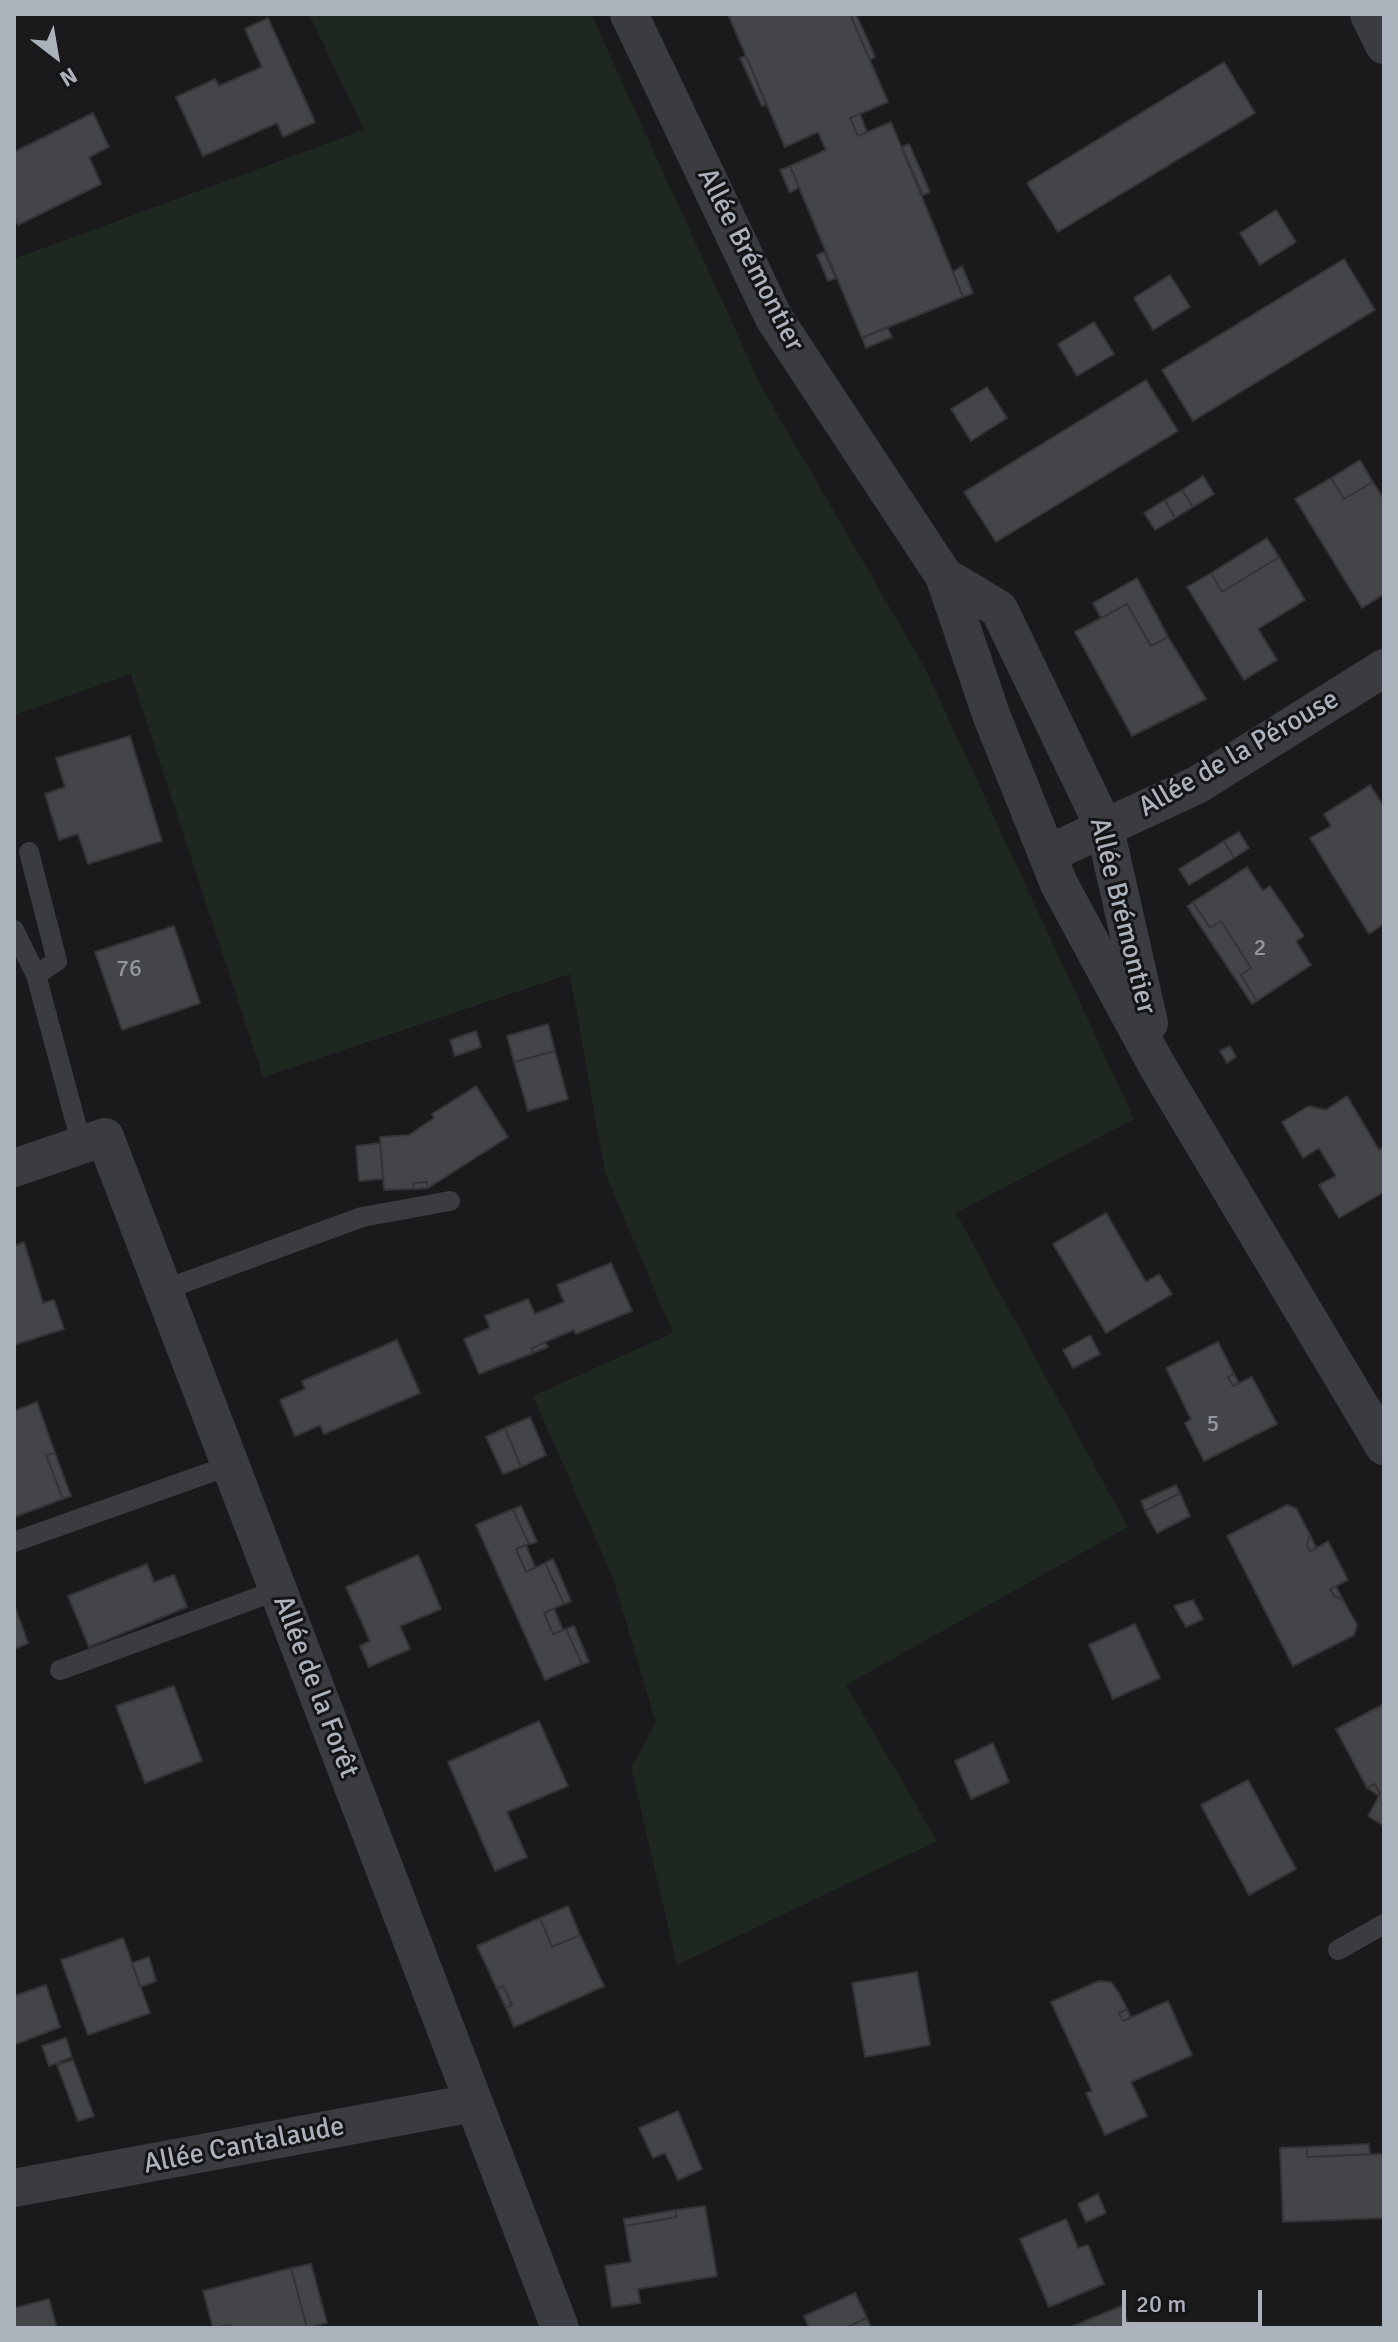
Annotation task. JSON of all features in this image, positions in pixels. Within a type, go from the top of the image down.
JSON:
[{"type":"street","name":"Allée Brémontier","points":[[629,14],[774,318],[944,576],[992,717],[1059,884],[1159,1069],[1384,1446]]},
{"type":"street","points":[[1369,14],[1384,45]]},
{"type":"street","name":"Allée Brémontier","points":[[944,576],[999,609],[1105,829],[1159,1069]]},
{"type":"street","name":"Allée de la Pérouse","points":[[1048,854],[1197,785],[1384,668]]},
{"type":"street","name":"Allée de la Forêt","points":[[14,1168],[105,1137],[560,2328]]},
{"type":"street","name":"Allée Cantalaude","points":[[14,2188],[473,2103]]},
{"type":"lane","points":[[29,852],[57,961],[36,975]]},
{"type":"lane","points":[[14,930],[36,975],[82,1146]]},
{"type":"lane","points":[[164,1290],[362,1217],[450,1201]]},
{"type":"lane","points":[[14,1542],[231,1465]]},
{"type":"lane","points":[[60,1670],[278,1590]]},
{"type":"lane","points":[[1338,1950],[1384,1924]]},
{"type":"shaded area","points":[[309,14],[591,14],[761,386],[925,668],[1134,1119],[956,1213],[1128,1527],[846,1685],[937,1841],[677,1965],[631,1767],[656,1723],[613,1578],[533,1396],[673,1333],[605,1173],[570,974],[263,1077],[131,674],[14,715],[14,259],[364,130]]},
{"type":"building","points":[[728,14],[850,14],[888,102],[850,118],[858,136],[891,122],[963,297],[862,338],[790,166],[826,150],[818,132],[785,147]]},
{"type":"building","points":[[850,14],[856,14],[875,57],[870,60]]},
{"type":"building","points":[[268,18],[315,122],[283,137],[277,123],[203,156],[176,97],[215,79],[219,86],[262,67],[245,29]]},
{"type":"building","points":[[746,56],[766,105],[762,106],[740,58]]},
{"type":"building","points":[[1224,62],[1255,113],[1058,232],[1027,183]]},
{"type":"building","points":[[93,113],[109,147],[89,157],[101,184],[18,225],[14,218],[14,152]]},
{"type":"building","points":[[860,114],[867,132],[858,136],[850,118]]},
{"type":"building","points":[[909,144],[930,192],[923,195],[902,147]]},
{"type":"building","points":[[790,166],[799,187],[790,193],[780,170]]},
{"type":"building","points":[[1276,210],[1296,242],[1260,265],[1240,233]]},
{"type":"building","points":[[824,252],[836,278],[828,281],[817,255]]},
{"type":"building","points":[[1344,259],[1375,310],[1193,421],[1162,370]]},
{"type":"building","points":[[962,266],[973,293],[963,297],[953,272]]},
{"type":"building","points":[[1170,275],[1190,307],[1153,330],[1134,298]]},
{"type":"building","points":[[1094,322],[1114,354],[1077,376],[1058,344]]},
{"type":"building","points":[[887,327],[892,337],[866,348],[862,338]]},
{"type":"building","points":[[1146,380],[1178,431],[996,542],[964,492]]},
{"type":"building","points":[[987,387],[1007,418],[971,441],[951,409]]},
{"type":"building","points":[[1360,460],[1373,482],[1344,499],[1331,478]]},
{"type":"building","points":[[1203,476],[1214,494],[1193,507],[1182,490]]},
{"type":"building","points":[[1331,478],[1344,499],[1373,482],[1384,499],[1384,594],[1362,608],[1295,499]]},
{"type":"building","points":[[1182,490],[1193,507],[1175,518],[1165,500]]},
{"type":"building","points":[[1165,500],[1175,518],[1155,530],[1144,513]]},
{"type":"building","points":[[1267,538],[1279,557],[1222,592],[1211,573]]},
{"type":"building","points":[[1279,557],[1305,600],[1258,629],[1277,660],[1244,680],[1187,587],[1211,573],[1222,592]]},
{"type":"building","points":[[1137,578],[1168,637],[1151,646],[1127,604],[1101,618],[1093,603]]},
{"type":"building","points":[[1127,604],[1151,646],[1168,637],[1206,699],[1132,736],[1075,632]]},
{"type":"building","points":[[130,736],[162,841],[88,864],[78,834],[59,840],[45,794],[65,787],[56,758]]},
{"type":"building","points":[[1370,785],[1384,807],[1384,924],[1369,934],[1310,838],[1331,826],[1324,814]]},
{"type":"building","points":[[1239,832],[1249,848],[1234,858],[1224,841]]},
{"type":"building","points":[[1224,841],[1234,858],[1189,885],[1179,869]]},
{"type":"building","points":[[1247,867],[1263,891],[1270,886],[1304,936],[1296,941],[1311,965],[1257,1001],[1241,975],[1251,968],[1221,921],[1210,928],[1193,902]]},
{"type":"building","points":[[1193,902],[1210,928],[1221,921],[1251,968],[1241,975],[1257,1001],[1252,1004],[1187,906]]},
{"type":"building","points":[[174,926],[200,1003],[122,1030],[95,952]]},
{"type":"building","points":[[548,1024],[555,1051],[514,1062],[507,1036]]},
{"type":"building","points":[[476,1031],[481,1047],[455,1056],[450,1040]]},
{"type":"building","points":[[1230,1046],[1236,1057],[1227,1063],[1220,1051]]},
{"type":"building","points":[[555,1051],[568,1099],[528,1111],[514,1062]]},
{"type":"building","points":[[476,1086],[508,1137],[428,1188],[427,1182],[413,1183],[414,1189],[384,1190],[380,1137],[409,1135],[434,1118],[432,1114]]},
{"type":"building","points":[[1347,1096],[1379,1150],[1384,1147],[1384,1192],[1339,1218],[1319,1185],[1336,1176],[1319,1148],[1303,1158],[1282,1122],[1309,1106],[1326,1110]]},
{"type":"building","points":[[380,1143],[383,1179],[359,1181],[356,1146]]},
{"type":"building","points":[[427,1182],[428,1188],[414,1189],[413,1183]]},
{"type":"building","points":[[1106,1213],[1146,1282],[1159,1274],[1172,1294],[1106,1333],[1053,1244]]},
{"type":"building","points":[[24,1242],[43,1303],[54,1300],[64,1329],[14,1345],[14,1246]]},
{"type":"building","points":[[611,1263],[632,1311],[576,1334],[574,1330],[531,1349],[533,1353],[479,1374],[464,1339],[490,1328],[485,1316],[528,1299],[535,1314],[564,1302],[557,1285]]},
{"type":"building","points":[[1090,1335],[1100,1354],[1073,1368],[1063,1350]]},
{"type":"building","points":[[397,1340],[420,1393],[324,1434],[320,1425],[295,1436],[280,1400],[305,1389],[302,1381]]},
{"type":"building","points":[[545,1342],[548,1347],[533,1353],[531,1349]]},
{"type":"building","points":[[1218,1342],[1234,1374],[1228,1377],[1233,1386],[1252,1377],[1277,1424],[1204,1461],[1185,1423],[1191,1419],[1166,1368]]},
{"type":"building","points":[[1234,1374],[1239,1383],[1233,1386],[1228,1377]]},
{"type":"building","points":[[37,1402],[55,1453],[46,1455],[63,1499],[14,1517],[14,1411]]},
{"type":"building","points":[[530,1417],[546,1455],[521,1467],[505,1428]]},
{"type":"building","points":[[505,1428],[521,1467],[503,1474],[486,1437]]},
{"type":"building","points":[[55,1453],[71,1496],[63,1499],[46,1455]]},
{"type":"building","points":[[1176,1485],[1180,1493],[1145,1511],[1141,1501]]},
{"type":"building","points":[[1180,1493],[1190,1516],[1157,1533],[1145,1511]]},
{"type":"building","points":[[1287,1505],[1296,1508],[1310,1535],[1307,1544],[1310,1552],[1328,1541],[1348,1580],[1330,1589],[1334,1596],[1343,1600],[1357,1625],[1354,1635],[1293,1666],[1227,1536]]},
{"type":"building","points":[[521,1506],[537,1542],[529,1544],[513,1509]]},
{"type":"building","points":[[513,1509],[529,1544],[516,1549],[526,1572],[545,1563],[564,1604],[544,1613],[553,1634],[566,1629],[582,1664],[545,1680],[476,1525]]},
{"type":"building","points":[[1310,1535],[1316,1547],[1310,1552],[1307,1544]]},
{"type":"building","points":[[526,1545],[535,1567],[526,1572],[516,1549]]},
{"type":"building","points":[[418,1555],[441,1609],[400,1626],[410,1649],[369,1667],[360,1646],[370,1641],[346,1587]]},
{"type":"building","points":[[553,1559],[571,1601],[564,1604],[545,1563]]},
{"type":"building","points":[[147,1564],[154,1582],[174,1575],[187,1607],[89,1647],[68,1596]]},
{"type":"building","points":[[1336,1586],[1343,1600],[1334,1596],[1330,1589]]},
{"type":"building","points":[[1193,1600],[1203,1619],[1186,1627],[1174,1606]]},
{"type":"building","points":[[14,1607],[28,1643],[14,1649]]},
{"type":"building","points":[[554,1609],[563,1630],[553,1634],[544,1613]]},
{"type":"building","points":[[1135,1624],[1160,1678],[1113,1699],[1089,1645]]},
{"type":"building","points":[[574,1626],[589,1662],[582,1664],[566,1629]]},
{"type":"building","points":[[174,1686],[202,1761],[145,1783],[116,1706]]},
{"type":"building","points":[[1384,1704],[1384,1826],[1368,1816],[1380,1794],[1375,1784],[1367,1788],[1336,1729]]},
{"type":"building","points":[[539,1721],[568,1786],[507,1812],[527,1857],[495,1871],[448,1762]]},
{"type":"building","points":[[993,1743],[1009,1782],[971,1799],[955,1761]]},
{"type":"building","points":[[1248,1780],[1296,1869],[1249,1895],[1201,1805]]},
{"type":"building","points":[[1375,1784],[1380,1794],[1379,1796],[1367,1788]]},
{"type":"building","points":[[568,1906],[580,1935],[552,1947],[540,1918]]},
{"type":"building","points":[[540,1918],[552,1947],[580,1935],[604,1986],[514,2027],[506,2008],[512,2005],[503,1986],[497,1989],[477,1946]]},
{"type":"building","points":[[123,1938],[150,2013],[88,2035],[61,1960]]},
{"type":"building","points":[[149,1957],[156,1981],[140,1987],[132,1963]]},
{"type":"building","points":[[917,1972],[930,2045],[865,2057],[852,1983]]},
{"type":"building","points":[[1099,1981],[1111,1982],[1119,1993],[1127,2009],[1119,2013],[1123,2021],[1168,2001],[1192,2055],[1131,2082],[1147,2116],[1105,2135],[1086,2093],[1092,2091],[1051,2002]]},
{"type":"building","points":[[46,1985],[60,2027],[14,2045],[14,1996]]},
{"type":"building","points":[[503,1986],[512,2005],[506,2008],[497,1989]]},
{"type":"building","points":[[1127,2009],[1131,2018],[1123,2021],[1119,2013]]},
{"type":"building","points":[[66,2038],[72,2057],[49,2066],[42,2046]]},
{"type":"building","points":[[73,2060],[94,2116],[78,2121],[57,2065]]},
{"type":"building","points":[[678,2111],[702,2169],[678,2180],[665,2153],[653,2158],[639,2128]]},
{"type":"building","points":[[1369,2144],[1370,2154],[1307,2157],[1307,2147]]},
{"type":"building","points":[[1307,2147],[1307,2157],[1384,2154],[1384,2218],[1283,2222],[1280,2148]]},
{"type":"building","points":[[1098,2194],[1106,2213],[1086,2222],[1078,2204]]},
{"type":"building","points":[[705,2206],[717,2276],[638,2289],[640,2303],[612,2307],[605,2266],[631,2262],[625,2226],[677,2217],[675,2210]]},
{"type":"building","points":[[675,2210],[677,2217],[625,2226],[624,2219]]},
{"type":"building","points":[[1066,2219],[1078,2248],[1088,2245],[1104,2284],[1049,2307],[1020,2239]]},
{"type":"building","points":[[311,2264],[327,2323],[307,2328],[291,2268]]},
{"type":"building","points":[[291,2268],[307,2328],[231,2328],[230,2325],[213,2328],[203,2291]]},
{"type":"building","points":[[855,2293],[867,2318],[845,2328],[809,2328],[804,2316]]},
{"type":"building","points":[[49,2299],[57,2328],[14,2328],[14,2308]]},
{"type":"building","points":[[1121,2306],[1130,2328],[1069,2328]]},
{"type":"building","points":[[867,2318],[871,2328],[845,2328]]}]
